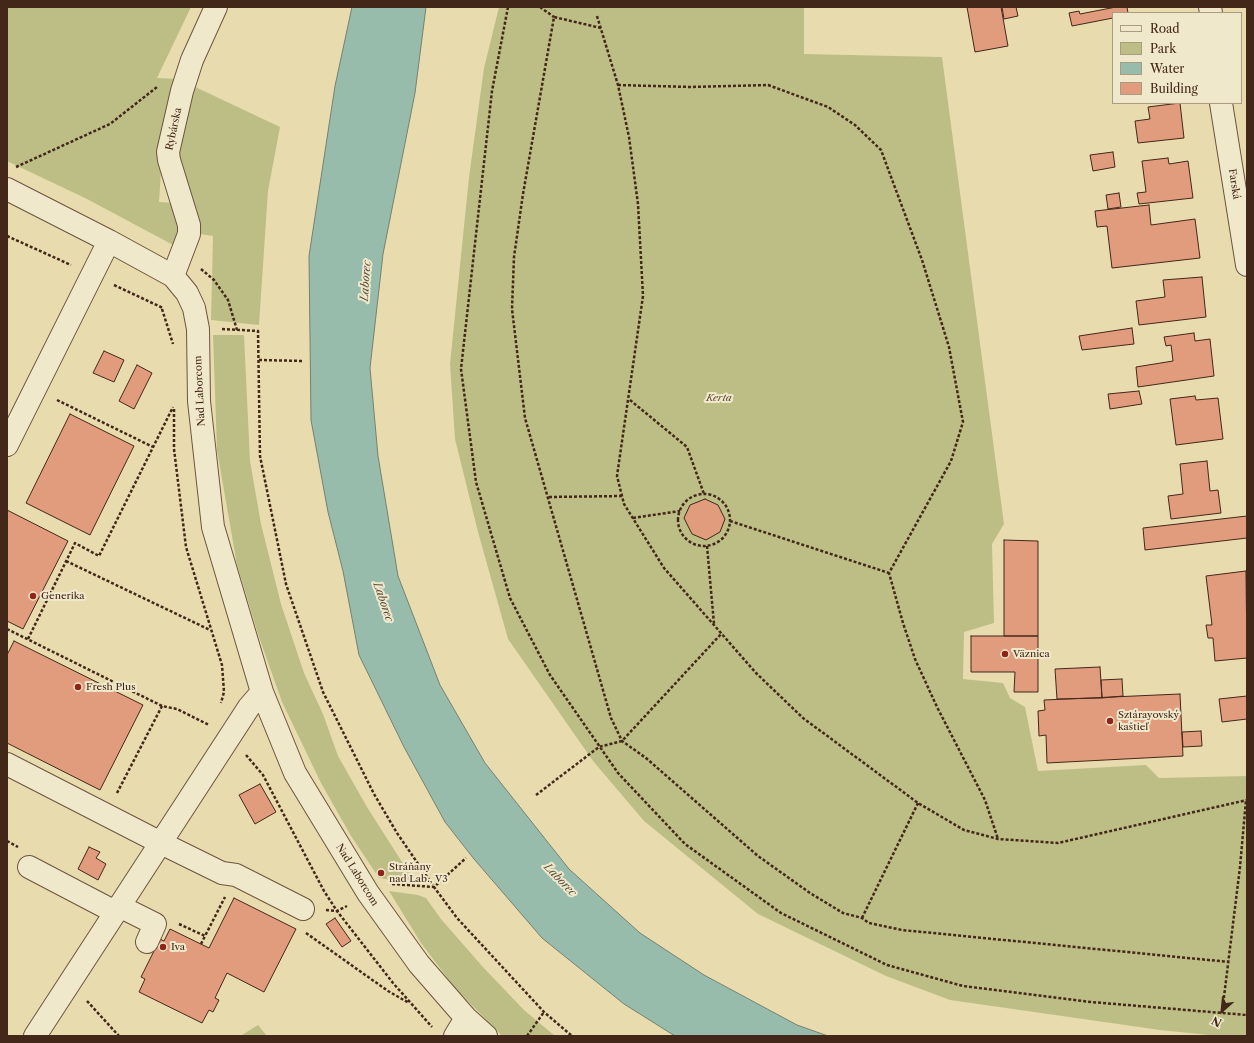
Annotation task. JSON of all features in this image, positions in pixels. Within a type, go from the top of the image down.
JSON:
[{"type":"street","name":"Rybárska","points":[[173,276],[189,234],[189,225],[169,160],[168,152],[182,91],[192,60],[216,7]]},
{"type":"street","name":"Farská","points":[[1221,104],[1247,265]]},
{"type":"street","name":"Nad Laborcom","points":[[10,179],[108,241],[173,276],[187,293],[194,308],[198,329],[199,401],[213,527],[262,692],[295,773],[358,879],[381,914],[419,964],[466,1018],[486,1036]]},
{"type":"street","points":[[7,445],[108,241]]},
{"type":"street","points":[[35,1036],[69,986],[117,909],[249,707],[262,692]]},
{"type":"street","points":[[7,764],[222,873],[236,875],[303,909]]},
{"type":"street","points":[[29,867],[117,909],[155,924],[147,942]]},
{"type":"street","points":[[445,1033],[466,1018]]},
{"type":"path","points":[[508,7],[492,91],[461,368],[476,482],[510,598],[550,674],[618,773],[685,844],[781,913],[887,965],[963,986],[1091,1002],[1247,1015]]},
{"type":"path","points":[[540,7],[554,17],[601,28]]},
{"type":"path","points":[[597,16],[618,85],[629,137],[638,204],[643,296],[617,476],[624,504],[664,568],[756,672],[803,718],[918,802],[964,830],[998,839],[1058,843],[1247,800],[1222,1013]]},
{"type":"path","points":[[554,17],[523,194],[514,257],[512,309],[525,418],[549,497],[611,718],[622,741],[646,758],[758,856],[810,893],[836,909],[843,913],[862,918],[869,923],[902,930],[1229,962]]},
{"type":"path","points":[[10,179],[110,124],[163,83]]},
{"type":"path","points":[[618,85],[691,87],[768,85],[828,107],[855,125],[881,150],[922,260],[949,347],[962,422],[951,460],[889,573],[902,623],[915,659],[937,707],[985,800],[998,839]]},
{"type":"path","points":[[182,253],[214,280],[228,300],[237,330]]},
{"type":"path","points":[[198,329],[258,331],[260,456],[286,584],[323,692],[397,834],[457,918],[544,1012],[572,1036]]},
{"type":"path","points":[[259,360],[304,362]]},
{"type":"path","points":[[35,389],[153,447]]},
{"type":"path","points":[[629,400],[687,448],[704,494]]},
{"type":"path","points":[[28,639],[75,543],[98,556],[174,406]]},
{"type":"path","points":[[704,494],[720,499],[726,505],[730,521],[725,536],[719,542],[707,546],[695,544],[688,540],[682,533],[679,525],[680,511],[688,500],[695,496],[704,494]]},
{"type":"path","points":[[549,497],[622,496]]},
{"type":"path","points":[[633,518],[680,511]]},
{"type":"path","points":[[730,521],[889,573]]},
{"type":"path","points":[[707,546],[714,625]]},
{"type":"path","points":[[66,561],[210,630]]},
{"type":"path","points":[[7,629],[162,706],[177,709],[230,737],[264,775],[324,891],[337,911],[412,1004],[445,1033]]},
{"type":"path","points":[[536,795],[600,747],[622,741],[722,633]]},
{"type":"path","points":[[106,815],[162,706]]},
{"type":"path","points":[[862,918],[918,802]]},
{"type":"path","points":[[434,887],[466,858]]},
{"type":"path","points":[[201,944],[236,875]]},
{"type":"path","points":[[178,923],[205,936]]},
{"type":"path","points":[[356,968],[388,991],[412,1004]]},
{"type":"path","points":[[85,999],[118,1036]]},
{"type":"path","points":[[527,1036],[544,1012]]},
{"type":"green space","points":[[7,7],[191,7],[157,78],[178,79],[163,141],[159,202],[173,203],[181,225],[175,246],[87,199],[7,161]]},
{"type":"green space","name":"Kerta","points":[[499,7],[804,7],[804,54],[942,57],[1004,524],[992,544],[994,623],[964,632],[963,679],[1003,683],[1010,698],[1025,707],[1038,771],[1146,765],[1159,778],[1247,776],[1247,1036],[1218,1036],[1160,1030],[950,1000],[886,976],[758,914],[644,821],[593,761],[508,639],[478,532],[455,439],[450,364],[469,177],[484,68]]},
{"type":"green space","points":[[189,84],[280,127],[268,191],[259,325],[211,320],[213,236],[200,234],[176,167]]},
{"type":"green space","points":[[213,335],[244,335],[250,461],[261,524],[281,604],[304,673],[323,714],[338,756],[367,807],[416,884],[379,878],[351,836],[321,783],[282,702],[258,634],[237,565],[217,450]]},
{"type":"green space","points":[[389,891],[418,895],[426,898],[441,919],[482,966],[524,1010],[555,1036],[502,1036],[455,988],[421,943]]},
{"type":"green space","points":[[258,1025],[267,1036],[242,1036],[242,1035]]},
{"type":"water","name":"Laborec","points":[[352,7],[426,7],[415,93],[383,254],[370,368],[378,456],[398,576],[440,685],[485,763],[569,869],[640,933],[704,975],[797,1025],[828,1036],[675,1036],[624,1004],[542,938],[474,859],[445,822],[404,747],[359,655],[343,571],[328,512],[311,420],[309,256],[335,86]]},
{"type":"building","points":[[967,7],[1001,7],[1008,46],[975,52]]},
{"type":"building","points":[[1002,7],[1016,7],[1018,16],[1004,19]]},
{"type":"building","points":[[1116,7],[1127,7],[1128,12],[1112,12],[1112,18],[1072,26],[1069,13],[1079,11],[1080,14]]},
{"type":"building","points":[[1180,104],[1184,138],[1138,143],[1135,121],[1150,119],[1148,107]]},
{"type":"building","points":[[1113,152],[1115,167],[1093,171],[1090,155]]},
{"type":"building","points":[[1168,158],[1169,164],[1188,161],[1193,198],[1139,204],[1137,193],[1146,192],[1142,161]]},
{"type":"building","points":[[1119,193],[1121,207],[1108,209],[1106,195]]},
{"type":"building","points":[[1149,205],[1151,225],[1195,219],[1200,258],[1112,268],[1107,226],[1097,227],[1095,211]]},
{"type":"building","points":[[1202,277],[1206,317],[1139,325],[1136,301],[1165,297],[1163,280]]},
{"type":"building","points":[[1132,328],[1134,344],[1082,350],[1079,336]]},
{"type":"building","points":[[1194,333],[1195,341],[1210,339],[1214,376],[1138,387],[1136,367],[1173,361],[1171,345],[1166,346],[1164,337]]},
{"type":"building","points":[[104,351],[124,360],[114,382],[93,373]]},
{"type":"building","points":[[137,365],[152,373],[134,409],[119,401]]},
{"type":"building","points":[[1139,391],[1142,404],[1110,409],[1108,394]]},
{"type":"building","points":[[1195,396],[1196,400],[1218,398],[1223,439],[1176,445],[1170,399]]},
{"type":"building","points":[[70,414],[134,446],[90,535],[26,503]]},
{"type":"building","points":[[1207,461],[1210,491],[1218,490],[1221,513],[1171,519],[1168,496],[1183,494],[1180,464]]},
{"type":"building","points":[[705,499],[718,505],[725,519],[720,532],[706,540],[692,534],[684,518],[690,505]]},
{"type":"building","points":[[7,510],[68,541],[23,629],[7,621]]},
{"type":"building","points":[[1247,516],[1247,538],[1145,550],[1143,528]]},
{"type":"building","points":[[1004,540],[1038,541],[1038,636],[1004,636]]},
{"type":"building","points":[[1246,571],[1247,658],[1215,661],[1213,638],[1208,638],[1206,625],[1212,625],[1206,576]]},
{"type":"building","name":"Väznica","points":[[971,636],[1038,636],[1038,692],[1014,692],[1015,672],[971,672]]},
{"type":"building","points":[[14,641],[143,705],[100,790],[7,743],[7,655]]},
{"type":"building","points":[[1100,667],[1102,698],[1057,699],[1055,669]]},
{"type":"building","points":[[1122,679],[1123,696],[1102,698],[1101,680]]},
{"type":"building","name":"Sztárayovský kaštieľ","points":[[1180,694],[1183,756],[1047,763],[1046,735],[1039,736],[1038,711],[1045,710],[1044,700]]},
{"type":"building","points":[[1247,696],[1247,719],[1222,722],[1219,699]]},
{"type":"building","points":[[1201,731],[1202,746],[1183,747],[1182,732]]},
{"type":"building","points":[[260,784],[276,812],[255,824],[239,795]]},
{"type":"building","points":[[89,847],[100,852],[96,858],[106,864],[98,880],[78,869]]},
{"type":"building","points":[[234,898],[296,929],[264,992],[227,973],[215,998],[219,1000],[213,1012],[209,1010],[202,1023],[139,992],[145,979],[141,977],[160,939],[164,941],[170,929],[209,948]]},
{"type":"building","points":[[335,918],[351,941],[342,947],[326,924]]},
{"type":"place","name":"Generika","points":[[33,596]]},
{"type":"place","name":"Väznica","points":[[1005,654]]},
{"type":"place","name":"Fresh Plus","points":[[78,687]]},
{"type":"place","name":"Sztárayovský kaštieľ","points":[[1110,721]]},
{"type":"place","name":"Stráňany nad Lab., V3","points":[[381,873]]},
{"type":"place","name":"Iva","points":[[163,947]]}]
